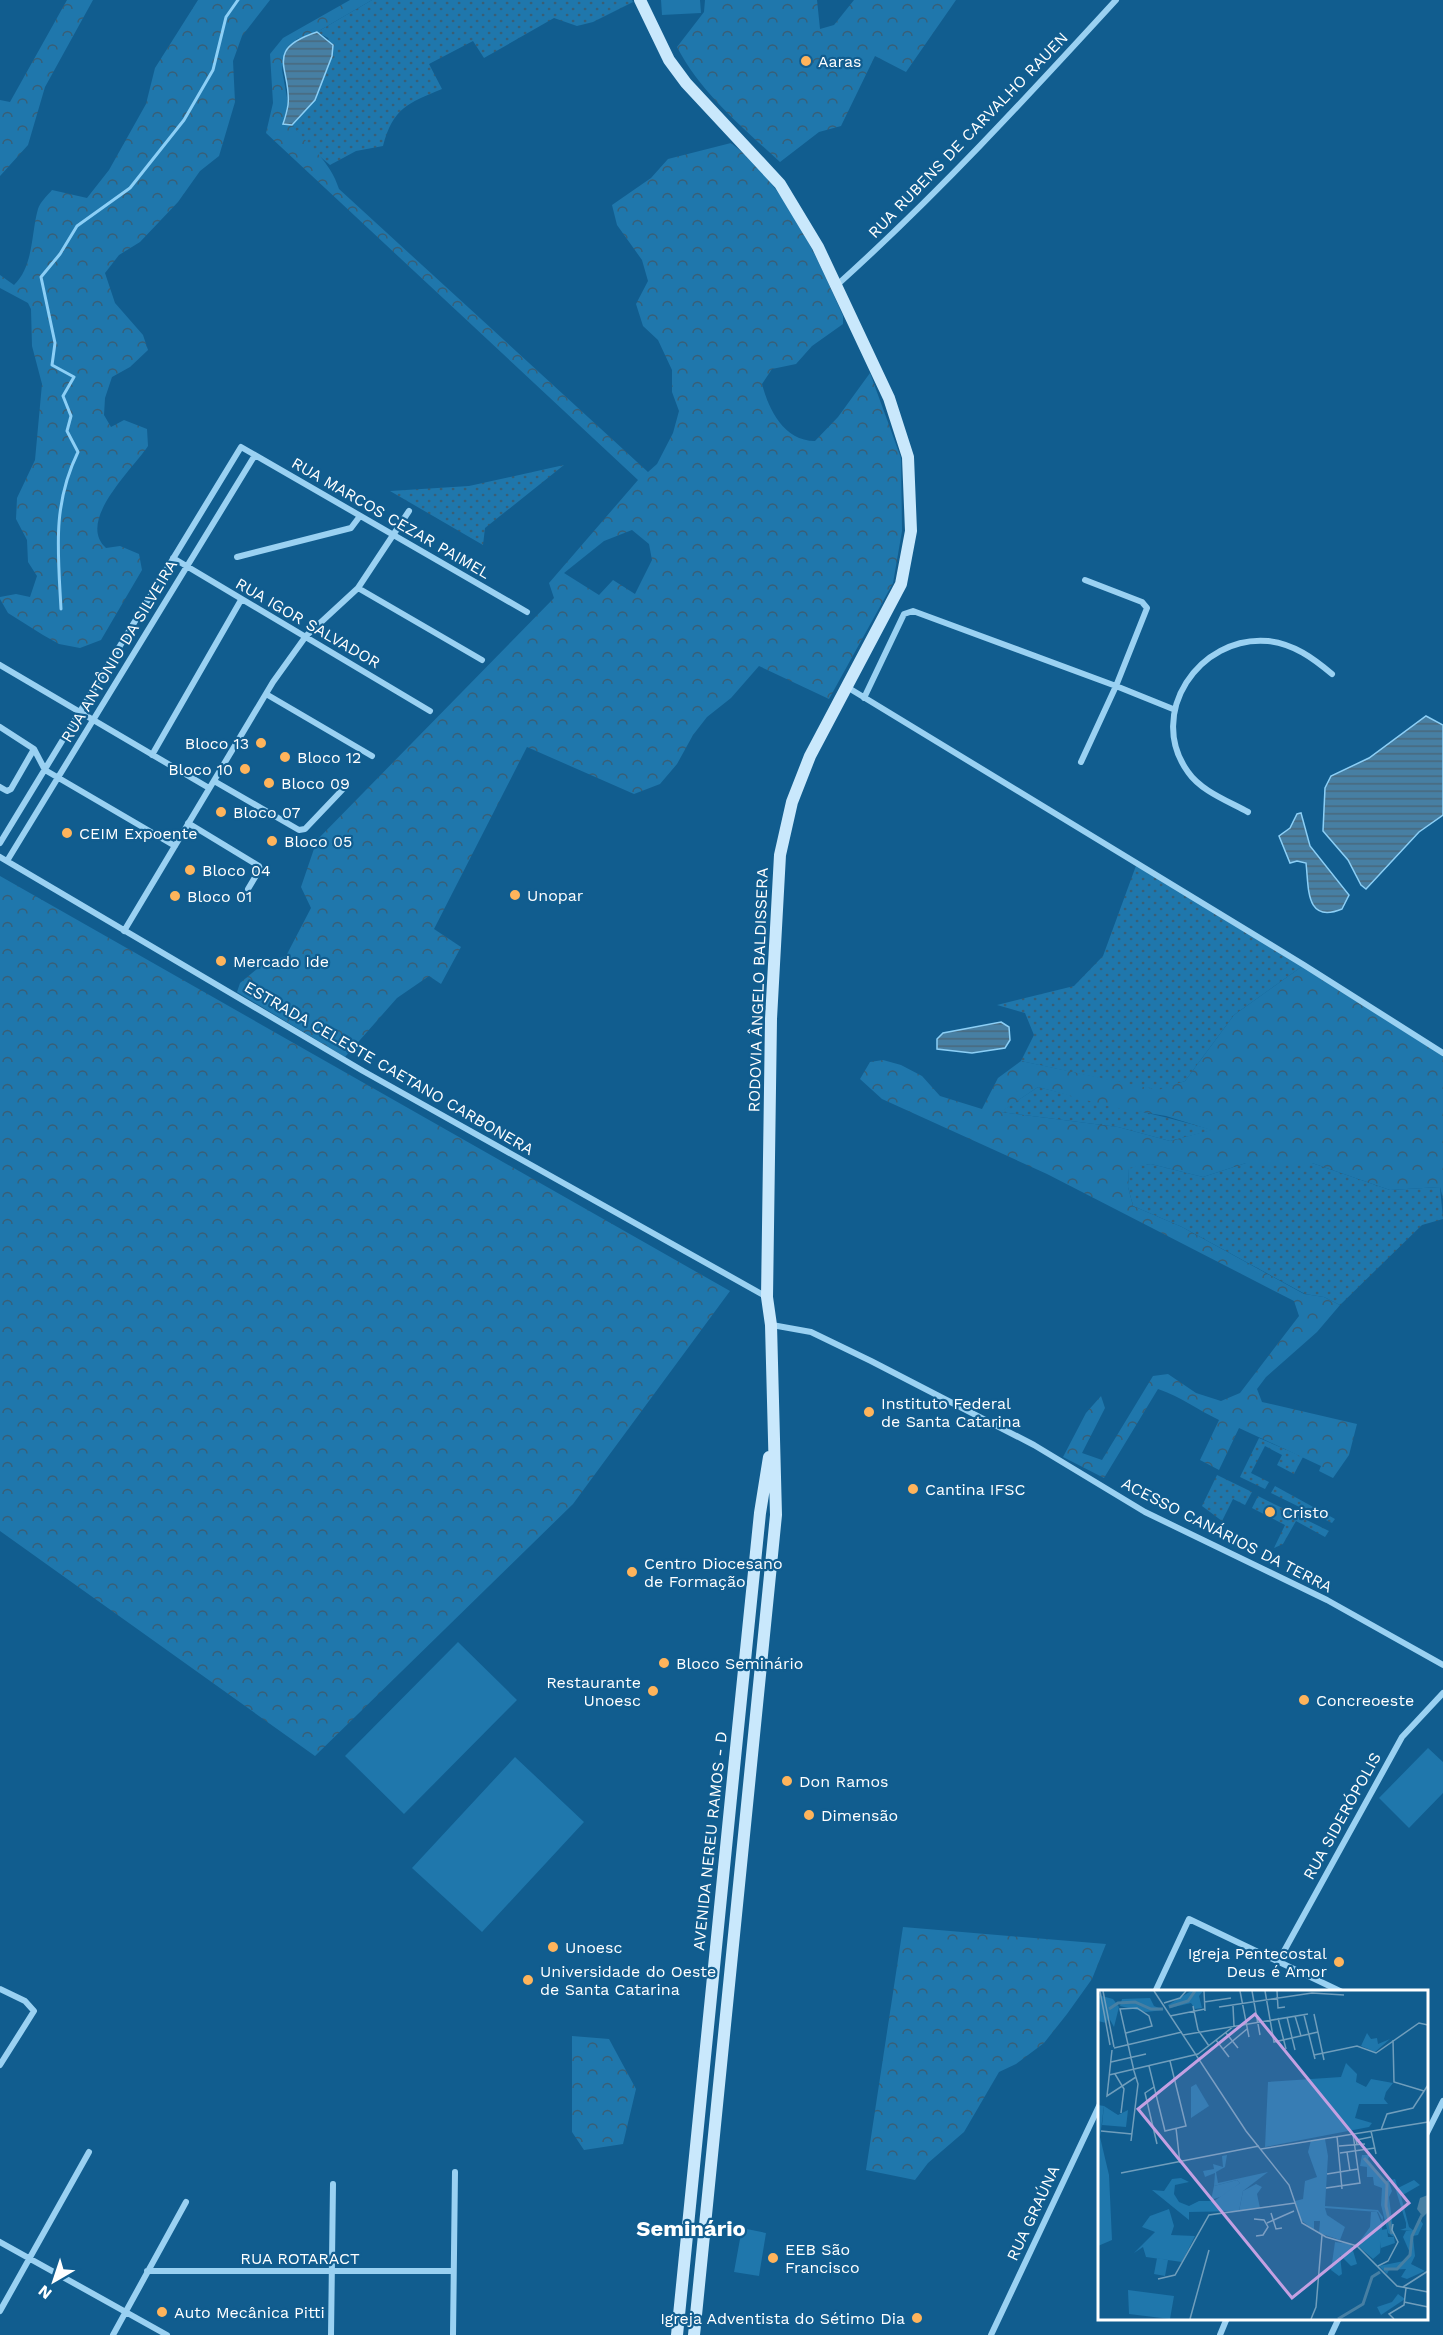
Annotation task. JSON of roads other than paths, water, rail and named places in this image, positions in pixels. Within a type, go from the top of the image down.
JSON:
[{"type":"street","name":"RODOVIA ÂNGELO BALDISSERA","points":[[640,0],[669,60],[686,83],[780,184],[818,247],[889,398],[908,457],[911,531],[901,584],[810,756],[795,793],[780,855],[771,1007],[767,1297]]},
{"type":"street","name":"RUA RUBENS DE CARVALHO RAUEN","points":[[837,285],[874,252],[988,138],[1116,0]]},
{"type":"street","name":"RUA MARCOS CEZAR PAIMEL","points":[[241,447],[527,612]]},
{"type":"street","name":"RUA ANTÔNIO DA SILVEIRA","points":[[0,843],[241,447]]},
{"type":"street","name":"RUA ANTÔNIO DA SILVEIRA","points":[[7,861],[255,455]]},
{"type":"street","points":[[124,931],[266,694],[306,636],[358,588],[409,511]]},
{"type":"street","points":[[237,557],[351,528],[360,516]]},
{"type":"street","name":"RUA IGOR SALVADOR","points":[[173,558],[430,711]]},
{"type":"street","points":[[1081,762],[1116,686],[1146,608],[1142,602],[1085,580]]},
{"type":"street","points":[[358,588],[482,660]]},
{"type":"street","points":[[152,755],[241,600]]},
{"type":"street","points":[[864,698],[904,615],[912,611],[1116,686],[1173,710]]},
{"type":"street","points":[[1248,812],[1203,787],[1187,771],[1179,752],[1173,726],[1173,710],[1193,672],[1210,655],[1230,644],[1269,641],[1289,646],[1308,655],[1332,674]]},
{"type":"street","points":[[0,665],[209,788]]},
{"type":"street","points":[[847,687],[1294,959],[1443,1053]]},
{"type":"street","points":[[266,694],[372,756]]},
{"type":"street","points":[[0,727],[34,749],[45,770],[175,846]]},
{"type":"street","points":[[0,787],[7,791],[11,789],[34,749]]},
{"type":"street","points":[[214,781],[299,830],[305,829],[344,788]]},
{"type":"street","points":[[188,824],[259,866],[260,869],[248,889]]},
{"type":"street","name":"ESTRADA CELESTE CAETANO CARBONERA","points":[[0,857],[363,1071],[767,1297]]},
{"type":"street","name":"AVENIDA NEREU RAMOS - D","points":[[694,2335],[776,1515],[771,1325],[767,1297]]},
{"type":"street","name":"ACESSO CANÁRIOS DA TERRA","points":[[771,1325],[811,1332],[871,1361],[1034,1446],[1145,1512],[1327,1600],[1443,1665]]},
{"type":"street","name":"AVENIDA NEREU RAMOS - D","points":[[677,2335],[760,1513],[774,1423]]},
{"type":"street","name":"RUA SIDERÓPOLIS","points":[[1278,1962],[1402,1737],[1443,1693]]},
{"type":"street","points":[[1156,1990],[1189,1919],[1338,1990]]},
{"type":"street","points":[[716,1940],[733,1941]]},
{"type":"street","points":[[0,1989],[25,2001],[34,2012],[0,2065]]},
{"type":"street","points":[[1428,2131],[1443,2101]]},
{"type":"street","name":"RUA GRAÚNA","points":[[991,2335],[1098,2108]]},
{"type":"street","points":[[0,2311],[89,2152]]},
{"type":"street","points":[[453,2335],[454,2172]]},
{"type":"street","points":[[332,2335],[333,2184]]},
{"type":"street","points":[[113,2335],[124,2311],[186,2202]]},
{"type":"street","points":[[0,2242],[167,2335]]},
{"type":"street","name":"RUA ROTARACT","points":[[147,2271],[452,2271]]},
{"type":"street","points":[[1220,2335],[1227,2320]]},
{"type":"street","points":[[1331,2335],[1338,2320]]},
{"type":"waterway","points":[[61,609],[58,548],[60,510],[64,491],[78,452],[67,431],[71,416],[63,396],[74,377],[52,365],[55,343],[41,277],[60,254],[77,226],[130,188],[184,120],[213,70],[226,17],[238,0]]},
{"type":"place","name":"Aaras","points":[[806,61]]},
{"type":"place","name":"Bloco 13","points":[[261,743]]},
{"type":"place","name":"Bloco 12","points":[[285,757]]},
{"type":"place","name":"Bloco 10","points":[[245,769]]},
{"type":"place","name":"Bloco 09","points":[[269,783]]},
{"type":"place","name":"Bloco 07","points":[[221,812]]},
{"type":"place","name":"CEIM Expoente","points":[[67,833]]},
{"type":"place","name":"Bloco 05","points":[[272,841]]},
{"type":"place","name":"Bloco 04","points":[[190,870]]},
{"type":"place","name":"Unopar","points":[[515,895]]},
{"type":"place","name":"Bloco 01","points":[[175,896]]},
{"type":"place","name":"Mercado Ide","points":[[221,961]]},
{"type":"place","name":"Instituto Federal de Santa Catarina","points":[[869,1412]]},
{"type":"place","name":"Cantina IFSC","points":[[913,1489]]},
{"type":"place","name":"Cristo","points":[[1270,1512]]},
{"type":"place","name":"Centro Diocesano de Formação","points":[[632,1572]]},
{"type":"place","name":"Bloco Seminário","points":[[664,1663]]},
{"type":"place","name":"Restaurante Unoesc","points":[[653,1691]]},
{"type":"place","name":"Concreoeste","points":[[1304,1700]]},
{"type":"place","name":"Don Ramos","points":[[787,1781]]},
{"type":"place","name":"Dimensão","points":[[809,1815]]},
{"type":"place","name":"Unoesc","points":[[553,1947]]},
{"type":"place","name":"Igreja Pentecostal Deus é Amor","points":[[1339,1962]]},
{"type":"place","name":"Universidade do Oeste de Santa Catarina","points":[[528,1980]]},
{"type":"place","name":"EEB São Francisco","points":[[773,2258]]},
{"type":"place","name":"Auto Mecânica Pitti","points":[[162,2312]]},
{"type":"place","name":"Igreja Adventista do Sétimo Dia","points":[[917,2318]]},
{"type":"district","name":"Seminário","points":[[691,2228]]}]
